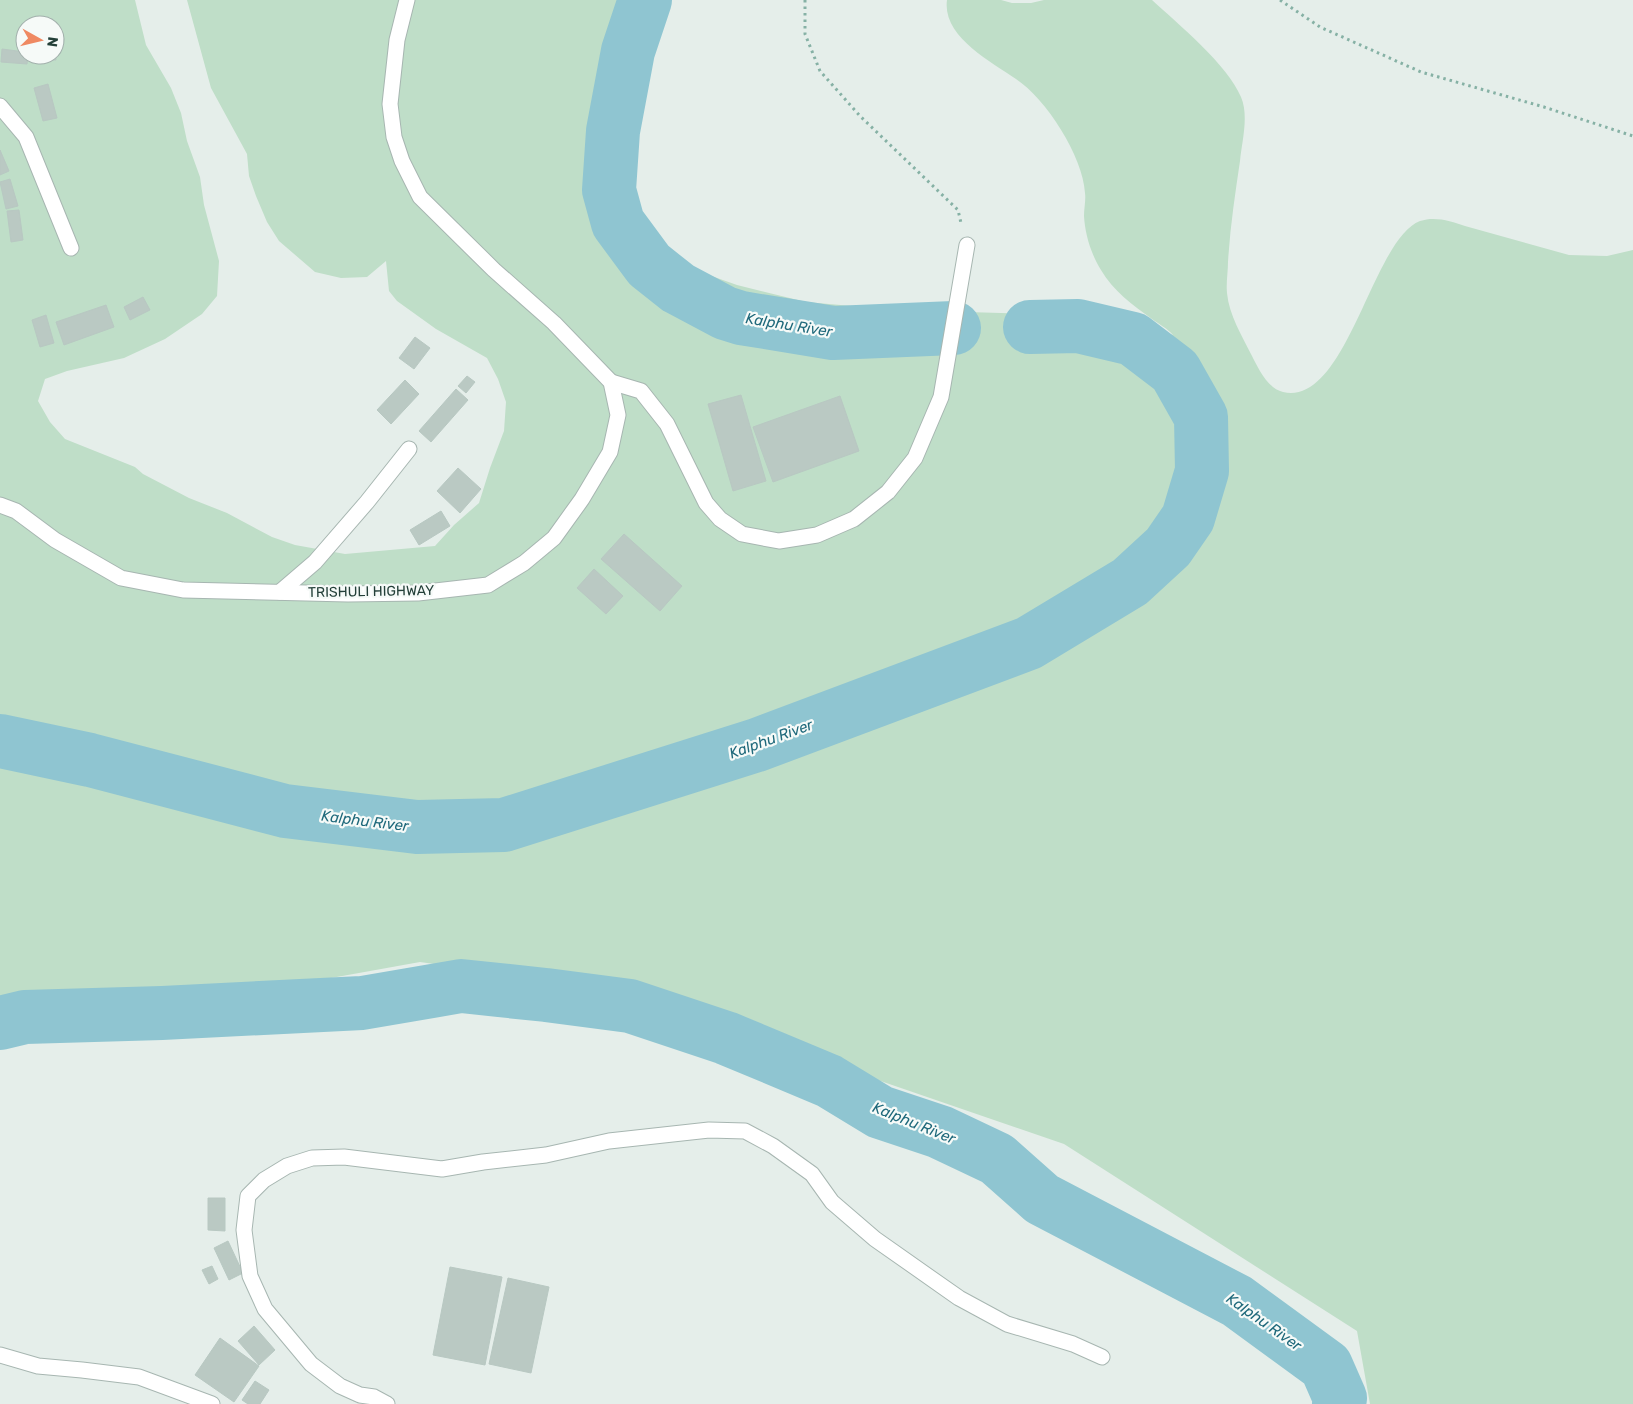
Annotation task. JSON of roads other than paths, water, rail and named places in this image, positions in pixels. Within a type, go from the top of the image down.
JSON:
[{"type":"street","points":[[408,0],[397,40],[390,104],[394,137],[402,161],[420,197],[494,270],[554,323],[611,382],[641,391],[666,424],[706,502],[720,519],[742,534],[779,541],[817,535],[854,519],[888,492],[915,458],[941,397],[968,245]]},
{"type":"street","points":[[0,106],[26,137],[71,248]]},
{"type":"street","name":"TRISHULI HIGHWAY","points":[[0,505],[16,511],[55,540],[121,578],[183,590],[418,593],[488,585],[524,563],[554,538],[582,499],[610,452],[618,415],[611,382]]},
{"type":"street","points":[[280,592],[314,562],[367,502],[408,449]]},
{"type":"street","points":[[387,1404],[374,1397],[360,1395],[340,1386],[311,1364],[265,1309],[250,1276],[244,1230],[248,1196],[264,1180],[287,1166],[312,1158],[344,1157],[442,1169],[546,1155],[610,1141],[709,1130],[745,1131],[774,1146],[812,1174],[832,1202],[874,1239],[959,1298],[1007,1324],[1073,1344],[1102,1357]]},
{"type":"street","points":[[0,1355],[38,1366],[139,1377],[212,1404]]},
{"type":"waterway","name":"Kalphu River","points":[[645,0],[628,51],[613,131],[609,190],[618,223],[649,265],[678,288],[725,313],[741,318],[833,333],[954,328]]},
{"type":"waterway","name":"Kalphu River","points":[[0,741],[90,760],[285,811],[417,827],[504,825],[757,745],[1029,643],[1130,582],[1168,547],[1188,518],[1202,471],[1201,417],[1175,371],[1133,339],[1078,326],[1030,327]]},
{"type":"waterway","name":"Kalphu River","points":[[0,1023],[25,1017],[162,1013],[362,1003],[461,986],[630,1006],[726,1038],[829,1081],[880,1112],[940,1132],[997,1159],[1042,1199],[1237,1301],[1326,1366],[1340,1398],[1339,1404]]}]
